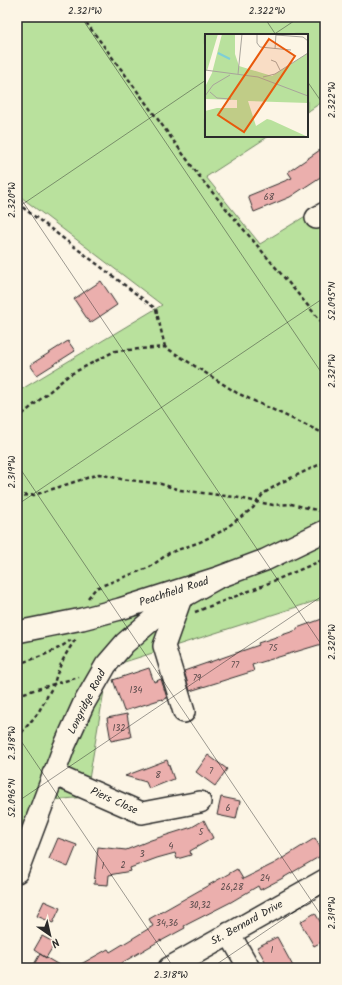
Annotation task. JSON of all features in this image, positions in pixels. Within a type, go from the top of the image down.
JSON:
[{"type":"street","name":"Peachfield Road","points":[[17,632],[120,609],[217,578],[265,560],[325,531]]},
{"type":"street","name":"Longridge Road","points":[[17,872],[53,774],[83,705],[106,664],[125,644],[161,612],[181,598],[217,578]]},
{"type":"street","points":[[181,598],[164,646],[184,712]]},
{"type":"street","name":"Piers Close","points":[[53,774],[142,813],[200,802]]},
{"type":"street","name":"St. Bernard Drive","points":[[169,968],[325,880]]},
{"type":"street","points":[[229,933],[249,968]]},
{"type":"path","points":[[82,17],[202,180],[325,326]]},
{"type":"path","points":[[17,203],[156,308],[165,347]]},
{"type":"path","points":[[17,420],[69,375],[115,351],[165,347],[237,393],[325,434]]},
{"type":"path","points":[[17,738],[38,712],[54,684],[57,672],[71,646],[81,633],[82,618],[88,598],[96,588],[150,567],[169,553],[200,542],[222,531],[253,508],[263,494],[280,483],[325,462]]},
{"type":"path","points":[[17,496],[34,495],[99,474],[121,479],[161,484],[180,490],[234,497],[273,505],[292,504],[325,512]]},
{"type":"path","points":[[171,623],[325,559]]},
{"type":"path","points":[[17,695],[103,670]]},
{"type":"green space","points":[[17,17],[325,17],[325,100],[308,111],[308,34],[205,34],[205,137],[267,137],[206,177],[260,244],[325,204],[325,598],[115,665],[17,849],[17,392],[162,305],[17,194]]},
{"type":"green space","points":[[106,679],[86,797],[52,800],[77,733]]},
{"type":"building","points":[[320,150],[325,157],[325,174],[290,197],[254,212],[248,196],[292,178],[288,172]]},
{"type":"building","points":[[101,281],[117,305],[90,323],[74,299]]},
{"type":"building","points":[[68,341],[75,351],[37,375],[30,365]]},
{"type":"building","points":[[322,619],[325,627],[325,643],[252,665],[254,671],[190,691],[184,671],[259,645],[258,643],[297,630],[297,628]]},
{"type":"building","points":[[149,668],[154,682],[161,679],[167,698],[124,711],[113,680]]},
{"type":"building","points":[[127,714],[131,737],[111,741],[107,718]]},
{"type":"building","points":[[208,755],[227,769],[215,786],[196,772]]},
{"type":"building","points":[[167,760],[174,779],[149,789],[146,782],[125,776]]},
{"type":"building","points":[[221,797],[240,801],[236,819],[217,815]]},
{"type":"building","points":[[204,820],[213,838],[190,851],[191,855],[177,859],[175,853],[157,858],[130,868],[131,871],[109,875],[108,885],[94,884],[98,847],[126,850],[151,840],[192,827]]},
{"type":"building","points":[[58,838],[77,845],[68,867],[49,859]]},
{"type":"building","points":[[315,838],[324,854],[281,879],[260,890],[258,886],[231,902],[184,926],[185,928],[113,968],[74,968],[108,949],[110,952],[153,926],[149,919],[237,869],[243,879],[275,863]]},
{"type":"building","points":[[44,901],[60,908],[53,923],[37,916]]},
{"type":"building","points":[[315,913],[325,930],[325,940],[314,946],[300,922]]},
{"type":"building","points":[[42,936],[55,943],[46,958],[34,950]]},
{"type":"building","points":[[277,937],[294,968],[269,968],[257,947]]},
{"type":"building","points":[[40,954],[64,968],[32,968]]}]
